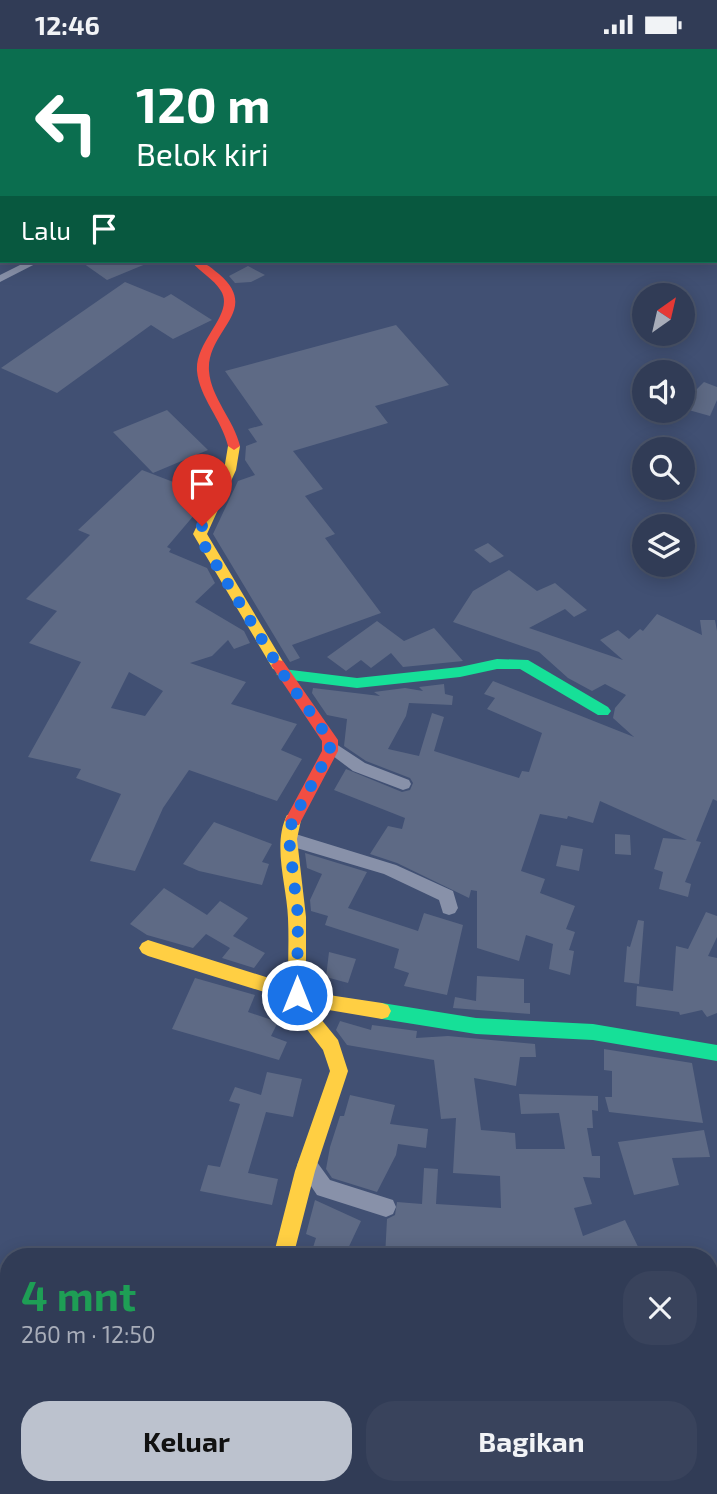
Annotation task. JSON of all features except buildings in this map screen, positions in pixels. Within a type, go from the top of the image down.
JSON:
[{"type":"street","points":[[0,279],[32,263]]},
{"type":"street","points":[[198,263],[228,287],[231,298],[229,314],[205,357],[203,370],[227,421],[234,458],[200,534],[283,674],[323,727],[330,746],[359,767],[403,784]]},
{"type":"street","points":[[283,674],[357,683],[460,672],[497,664],[523,664],[603,711]]},
{"type":"street","points":[[285,1248],[307,1165],[337,1082],[338,1064],[299,1005],[297,995],[298,916],[289,839],[292,821],[330,746]]},
{"type":"street","points":[[289,839],[371,864],[429,887],[447,896],[449,908]]},
{"type":"street","points":[[148,948],[297,995],[476,1026],[593,1031],[717,1053]]},
{"type":"street","points":[[307,1165],[324,1188],[386,1207]]},
{"type":"traffic: fast","points":[[283,674],[357,683],[460,672],[497,664],[523,664],[603,711]]},
{"type":"traffic: fast","points":[[382,1011],[476,1026],[593,1032],[717,1053]]},
{"type":"traffic: slow","points":[[234,446],[230,470],[200,534],[278,665]]},
{"type":"traffic: slow","points":[[285,1248],[305,1171],[339,1071],[331,1046],[305,1013],[297,995],[297,917],[289,839],[293,820]]},
{"type":"traffic: slow","points":[[148,948],[322,1002],[382,1011]]},
{"type":"traffic: jam","points":[[198,263],[218,279],[229,294],[231,306],[204,353],[203,370],[234,446]]},
{"type":"traffic: jam","points":[[278,665],[330,740],[330,751],[293,820]]},
{"type":"route","points":[[202,526],[200,534],[203,543],[283,674],[330,740],[330,751],[313,777],[292,821],[289,839],[293,850],[298,916],[297,995]]}]
